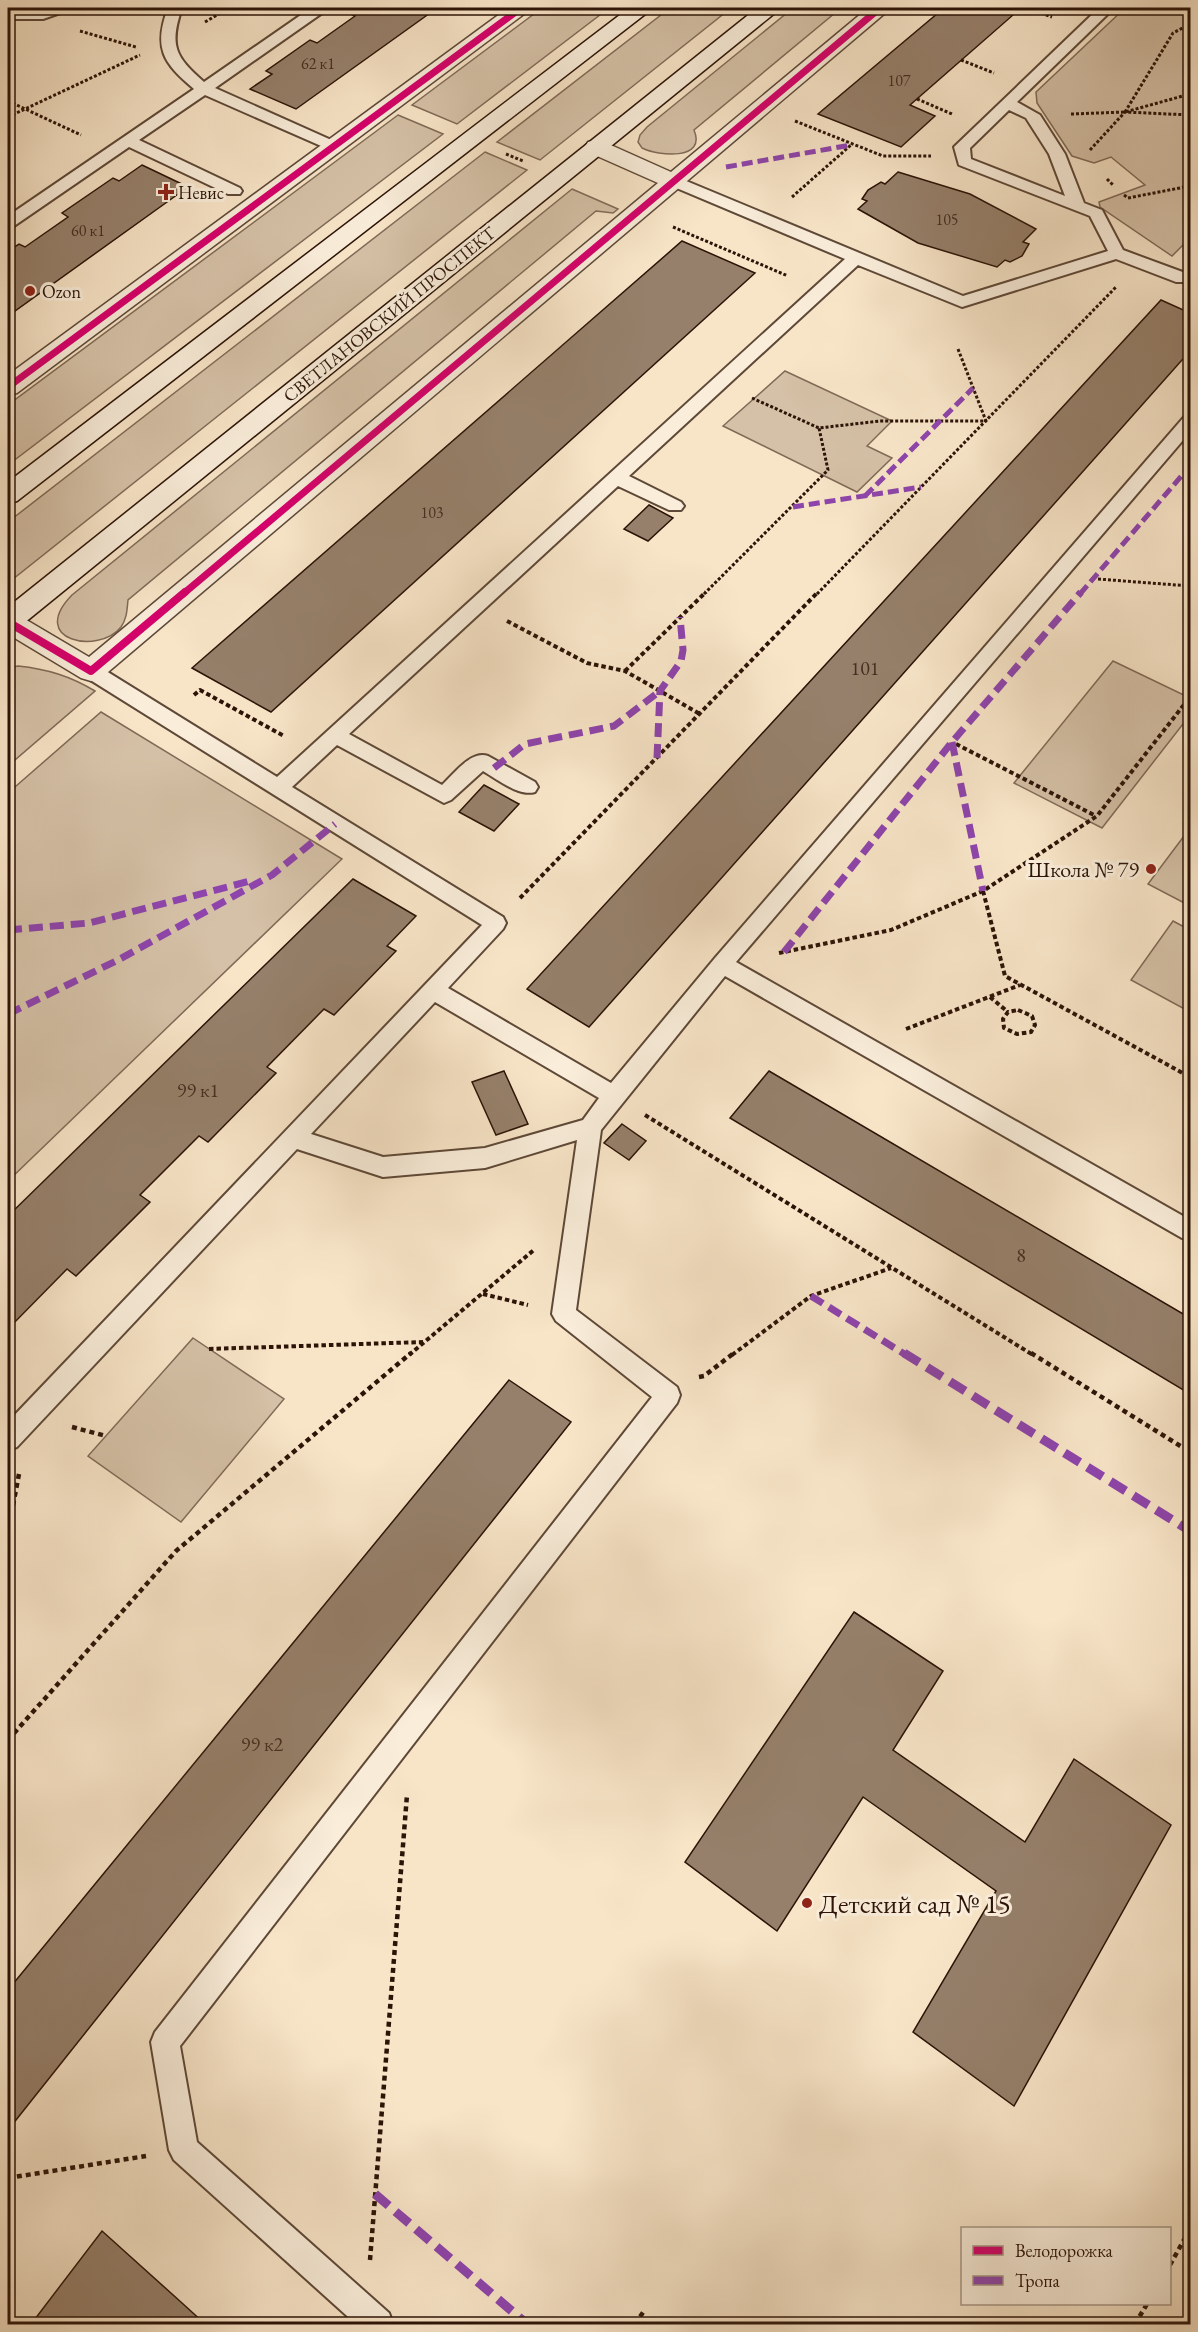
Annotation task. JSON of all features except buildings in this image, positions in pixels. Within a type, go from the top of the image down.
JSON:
[{"type":"street","points":[[8,387],[521,8]]},
{"type":"street","points":[[8,495],[642,8]]},
{"type":"street","name":"СВЕТЛАНОВСКИЙ ПРОСПЕКТ","points":[[8,621],[770,8]]},
{"type":"street","points":[[8,621],[92,671],[880,8]]},
{"type":"street","points":[[596,147],[673,181]]},
{"type":"lane","points":[[8,15],[43,15],[61,8]]},
{"type":"lane","points":[[175,8],[169,22],[166,43],[175,66],[204,89],[333,146]]},
{"type":"lane","points":[[1107,8],[1010,104],[962,147],[964,162],[1096,213],[1117,253]]},
{"type":"lane","points":[[8,223],[204,89],[308,12]]},
{"type":"lane","points":[[1010,104],[1032,115],[1057,154],[1077,206]]},
{"type":"lane","points":[[129,141],[234,191]]},
{"type":"lane","points":[[673,181],[962,302],[1117,253],[1188,276]]},
{"type":"lane","points":[[278,788],[857,257]]},
{"type":"lane","points":[[372,2319],[184,2150],[165,2042],[668,1395],[564,1314],[590,1126],[722,964],[1191,421]]},
{"type":"lane","points":[[617,478],[675,506]]},
{"type":"lane","points":[[8,1439],[496,923],[167,720],[92,671]]},
{"type":"lane","points":[[336,735],[444,795],[481,761],[528,787]]},
{"type":"lane","points":[[722,964],[1191,1231]]},
{"type":"lane","points":[[433,990],[614,1096]]},
{"type":"lane","points":[[294,1138],[382,1167],[484,1158],[590,1126]]},
{"type":"path","points":[[8,117],[166,43],[229,8]]},
{"type":"path","points":[[43,15],[63,25],[149,51]]},
{"type":"path","points":[[1065,177],[1125,112],[1173,33],[1191,24]]},
{"type":"path","points":[[1125,112],[1191,94]]},
{"type":"path","points":[[8,101],[114,150]]},
{"type":"path","points":[[1032,115],[1125,112],[1191,115]]},
{"type":"path","points":[[793,120],[883,156],[963,155]]},
{"type":"path","points":[[473,139],[559,177]]},
{"type":"path","points":[[766,220],[851,145]]},
{"type":"path","points":[[1107,179],[1128,198],[1191,186]]},
{"type":"path","points":[[637,211],[822,290]]},
{"type":"path","points":[[496,923],[1140,262]]},
{"type":"path","points":[[958,349],[986,421]]},
{"type":"path","points":[[721,384],[819,428],[880,421],[986,421]]},
{"type":"path","points":[[625,671],[828,470],[819,428]]},
{"type":"path","points":[[1057,576],[1191,586]]},
{"type":"path","points":[[477,606],[587,663],[625,671],[700,714]]},
{"type":"path","points":[[167,720],[200,690],[316,753]]},
{"type":"path","points":[[722,964],[891,930],[983,891],[1097,816],[1191,697]]},
{"type":"path","points":[[926,728],[1097,816]]},
{"type":"path","points":[[983,891],[1005,976],[1191,1077]]},
{"type":"path","points":[[864,1045],[1021,985]]},
{"type":"path","points":[[990,997],[1008,1012]]},
{"type":"path","points":[[1018,1010],[1032,1016],[1035,1025],[1031,1032],[1023,1036],[1012,1034],[1004,1028],[1003,1019],[1008,1012],[1018,1010]]},
{"type":"path","points":[[614,1096],[1191,1452]]},
{"type":"path","points":[[8,1740],[176,1551],[578,1213]]},
{"type":"path","points":[[656,1386],[704,1376],[811,1296],[892,1268]]},
{"type":"path","points":[[482,1294],[564,1314]]},
{"type":"path","points":[[209,1349],[424,1342]]},
{"type":"path","points":[[372,2319],[412,1726]]},
{"type":"path","points":[[8,2178],[184,2150]]},
{"type":"path","points":[[1171,2263],[1191,2229]]},
{"type":"path","points":[[1135,2325],[1146,2305]]},
{"type":"path","points":[[635,2325],[644,2311]]},
{"type":"shaded area","points":[[542,8],[609,8],[457,124],[412,105]]},
{"type":"shaded area","points":[[670,8],[731,8],[540,160],[497,142]]},
{"type":"shaded area","points":[[793,8],[841,8],[694,130],[696,140],[694,147],[679,154],[659,153],[642,148],[638,142],[640,135],[647,127]]},
{"type":"shaded area","points":[[1125,8],[1190,8],[1190,238],[1172,256],[1100,207],[1099,202],[1145,185],[1111,157],[1094,163],[1072,156],[1037,103],[1036,92]]},
{"type":"shaded area","points":[[398,115],[443,134],[8,465],[8,405]]},
{"type":"shaded area","points":[[485,152],[527,170],[8,583],[8,522]]},
{"type":"shaded area","points":[[572,189],[618,209],[613,213],[596,211],[128,600],[123,624],[111,636],[84,641],[71,639],[62,633],[58,623],[60,611],[72,595]]},
{"type":"shaded area","points":[[785,371],[892,421],[867,446],[892,458],[857,492],[723,426]]},
{"type":"shaded area","points":[[1113,661],[1190,698],[1190,715],[1102,828],[1014,783]]},
{"type":"shaded area","points":[[18,666],[58,674],[95,691],[8,766],[8,668]]},
{"type":"shaded area","points":[[101,712],[342,859],[8,1181],[8,793]]},
{"type":"shaded area","points":[[1190,828],[1190,906],[1148,884]]},
{"type":"shaded area","points":[[1173,921],[1190,930],[1190,1012],[1131,980]]},
{"type":"shaded area","points":[[193,1338],[284,1399],[181,1522],[88,1456]]},
{"type":"marked path","points":[[726,167],[851,145]]},
{"type":"marked path","points":[[865,496],[973,388]]},
{"type":"marked path","points":[[784,952],[952,742],[1190,466]]},
{"type":"marked path","points":[[793,507],[921,487]]},
{"type":"marked path","points":[[657,758],[660,691],[681,661],[683,650],[680,617]]},
{"type":"marked path","points":[[494,768],[525,744],[614,726],[660,691]]},
{"type":"marked path","points":[[952,742],[983,891]]},
{"type":"marked path","points":[[8,1014],[118,960],[272,875],[335,824]]},
{"type":"marked path","points":[[8,930],[89,923],[254,880]]},
{"type":"marked path","points":[[811,1296],[1190,1531]]},
{"type":"marked path","points":[[375,2194],[527,2324]]},
{"type":"cycle path","points":[[8,387],[521,8]]},
{"type":"cycle path","points":[[8,622],[91,671],[880,8]]},
{"type":"place","name":"Невис","points":[[166,192]]},
{"type":"place","name":"Ozon","points":[[30,291]]},
{"type":"place","name":"Школа № 79","points":[[1151,869]]},
{"type":"place","name":"Детский сад № 15","points":[[807,1903]]}]
